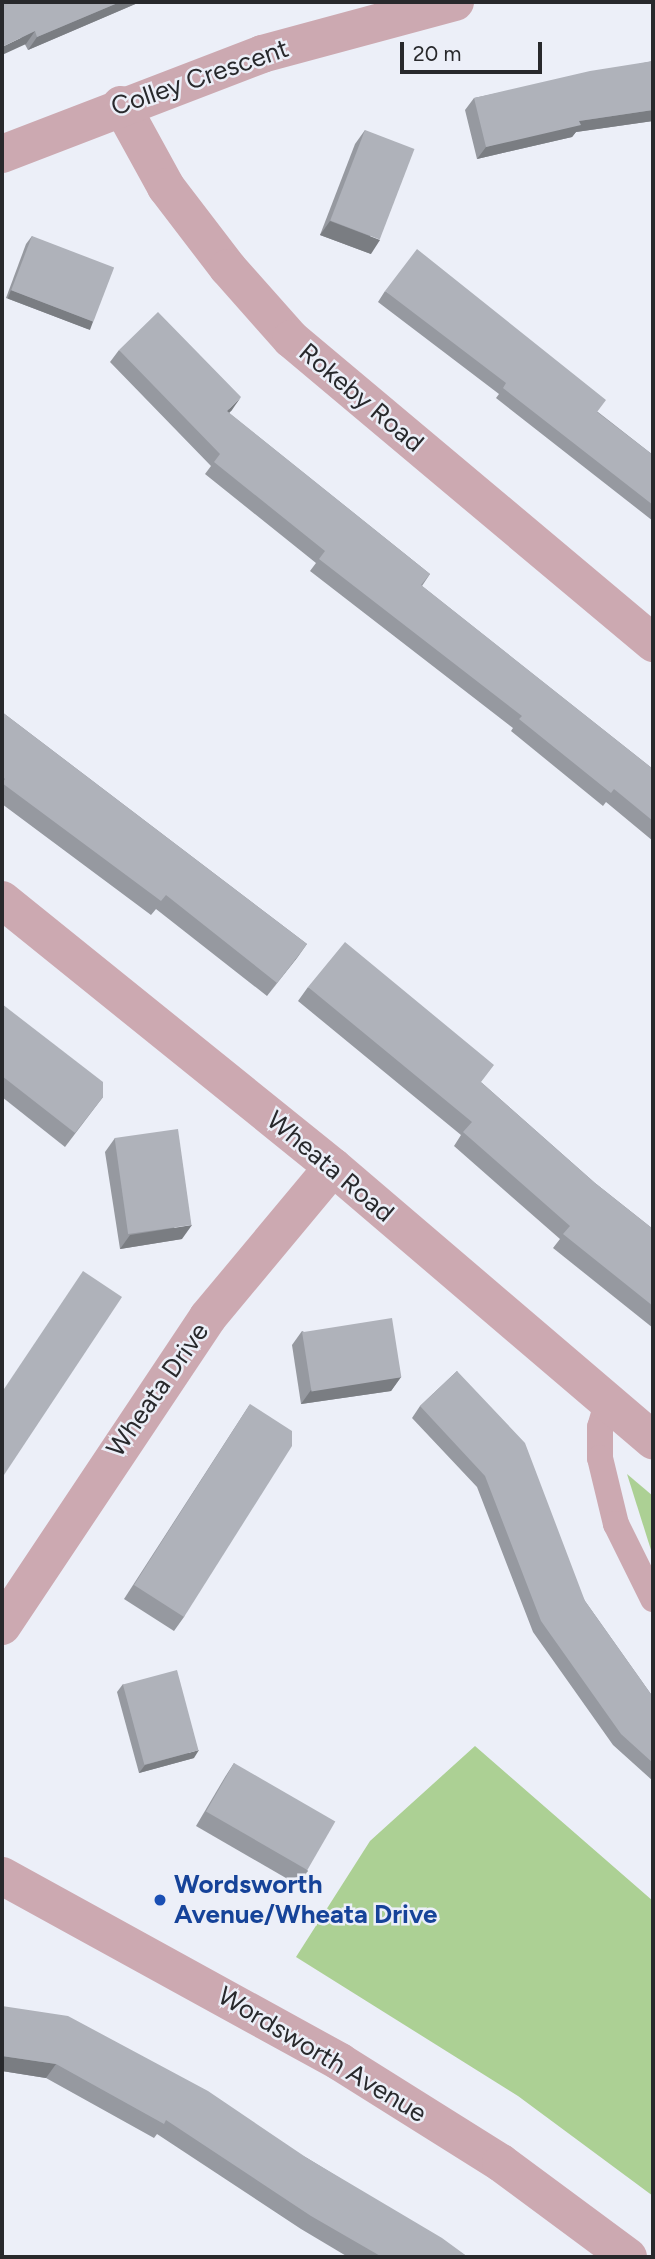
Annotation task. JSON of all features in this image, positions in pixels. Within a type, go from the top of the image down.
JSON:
[{"type":"street","name":"Colley Crescent","points":[[2,154],[121,105],[399,8],[455,2]]},
{"type":"street","name":"Rokeby Road","points":[[121,105],[166,187],[228,268],[291,340],[653,643]]},
{"type":"street","name":"Wheata Road","points":[[2,900],[332,1167],[653,1440]]},
{"type":"street","name":"Wheata Drive","points":[[2,1626],[208,1317],[332,1167]]},
{"type":"street","name":"Wordsworth Avenue","points":[[2,1877],[340,2062],[501,2163],[628,2257]]},
{"type":"lane","points":[[607,1403],[600,1427],[600,1458],[616,1524],[653,1599]]},
{"type":"green space","points":[[627,1474],[653,1496],[653,1553],[651,1550]]},
{"type":"green space","points":[[475,1746],[653,1901],[653,2196],[518,2096],[296,1957],[370,1841]]},
{"type":"building","points":[[2,2],[120,2],[37,37],[35,31],[2,47]]},
{"type":"building","points":[[653,61],[653,110],[579,121],[581,125],[486,147],[474,98],[590,71]]},
{"type":"building","points":[[365,130],[414,149],[380,240],[330,221]]},
{"type":"building","points":[[32,236],[114,268],[93,322],[11,290]]},
{"type":"building","points":[[417,249],[606,400],[597,412],[653,455],[653,505],[503,388],[506,383],[385,291]]},
{"type":"building","points":[[158,312],[241,397],[227,411],[430,574],[421,585],[653,769],[653,821],[614,789],[611,793],[519,719],[522,716],[319,559],[325,551],[214,462],[220,454],[119,350]]},
{"type":"building","points":[[2,712],[307,944],[277,983],[166,895],[161,901],[2,783],[5,779],[2,776]]},
{"type":"building","points":[[345,942],[494,1065],[481,1082],[595,1183],[653,1229],[653,1306],[563,1234],[570,1226],[463,1132],[472,1122],[308,987]]},
{"type":"building","points":[[2,1004],[103,1082],[103,1097],[75,1133],[2,1076]]},
{"type":"building","points":[[178,1129],[191,1225],[128,1234],[115,1138]]},
{"type":"building","points":[[83,1271],[122,1297],[2,1478],[2,1392]]},
{"type":"building","points":[[392,1318],[401,1377],[312,1391],[302,1332]]},
{"type":"building","points":[[457,1371],[525,1443],[585,1601],[653,1697],[653,1763],[621,1734],[541,1621],[485,1476],[420,1406]]},
{"type":"building","points":[[250,1404],[292,1431],[292,1446],[184,1617],[134,1585]]},
{"type":"building","points":[[177,1670],[198,1750],[144,1765],[123,1684]]},
{"type":"building","points":[[234,1763],[335,1822],[307,1870],[206,1811]]},
{"type":"building","points":[[2,2006],[68,2016],[208,2091],[307,2158],[442,2238],[468,2257],[382,2257],[311,2216],[166,2120],[164,2124],[56,2064],[2,2056]]},
{"type":"place","name":"Wordsworth Avenue/Wheata Drive","points":[[160,1900]]}]
